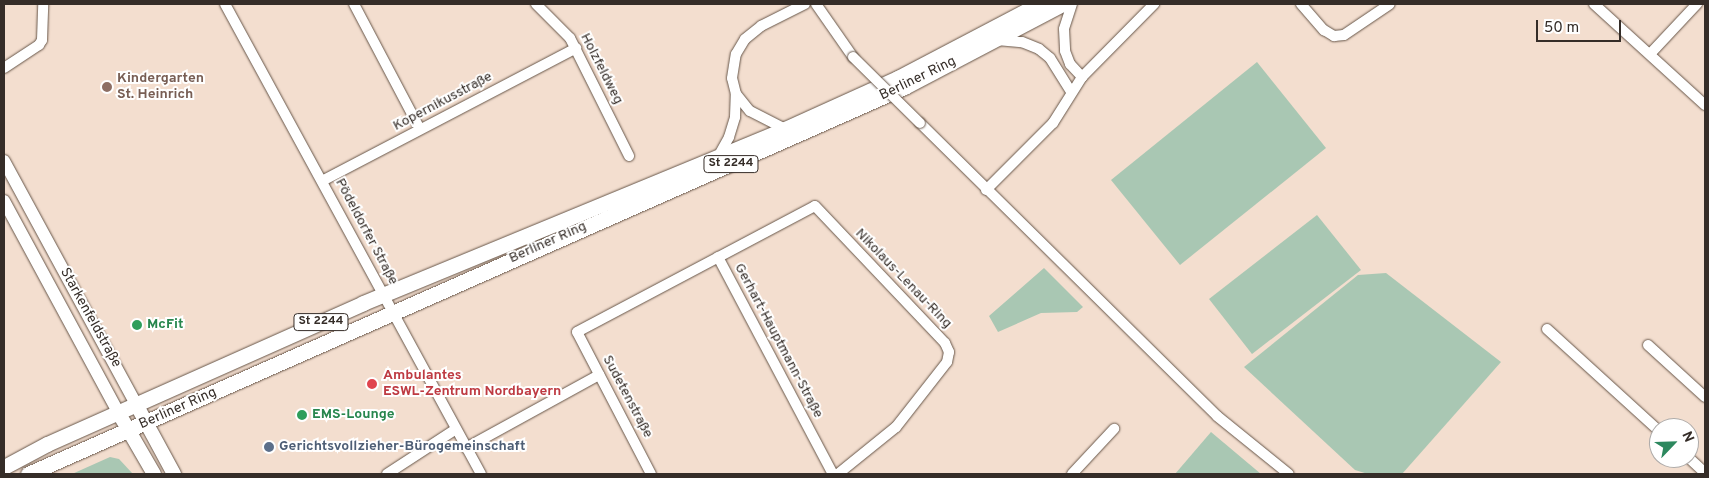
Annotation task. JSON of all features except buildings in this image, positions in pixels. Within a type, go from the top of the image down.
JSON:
[{"type":"main road","name":"Berliner Ring","points":[[4,467],[47,444],[384,295],[785,129],[898,78],[1039,4]]},
{"type":"main road","name":"Berliner Ring","points":[[28,474],[904,87],[997,40],[1062,4]]},
{"type":"main road","name":"Starkenfeldstraße","points":[[136,404],[174,474]]},
{"type":"main road","name":"Starkenfeldstraße","points":[[118,412],[154,474]]},
{"type":"street","points":[[4,68],[39,45],[42,40],[43,4]]},
{"type":"street","name":"Pödeldorfer Straße","points":[[225,4],[481,474]]},
{"type":"street","points":[[354,4],[420,129]]},
{"type":"street","name":"Holzfeldweg","points":[[536,4],[561,28],[576,48],[629,156]]},
{"type":"street","points":[[718,157],[729,137],[735,117],[736,94],[732,78],[736,54],[745,39],[760,26],[805,4]]},
{"type":"street","points":[[816,4],[853,57],[986,190],[1217,416],[1289,474]]},
{"type":"street","points":[[1072,4],[1064,29],[1065,51],[1070,64],[1082,77]]},
{"type":"street","points":[[986,190],[1053,123],[1071,91],[1082,77],[1154,4]]},
{"type":"street","points":[[1301,4],[1324,30],[1334,36],[1344,35],[1390,4]]},
{"type":"street","points":[[1594,4],[1705,105]]},
{"type":"street","points":[[1650,54],[1697,4]]},
{"type":"street","points":[[997,40],[1022,42],[1038,49],[1050,58],[1071,91]]},
{"type":"street","name":"Kopernikusstraße","points":[[322,181],[576,48]]},
{"type":"street","points":[[736,94],[750,111],[785,129]]},
{"type":"street","name":"Starkenfeldstraße","points":[[4,162],[136,404]]},
{"type":"street","name":"Starkenfeldstraße","points":[[4,201],[118,412]]},
{"type":"street","name":"Nikolaus-Lenau-Ring","points":[[718,256],[815,206],[945,343],[949,352],[947,362],[896,427],[838,474]]},
{"type":"street","name":"Gerhart-Hauptmann-Straße","points":[[577,332],[718,256],[833,474]]},
{"type":"street","points":[[1547,329],[1649,422]]},
{"type":"street","name":"Sudetenstraße","points":[[577,332],[651,474]]},
{"type":"street","points":[[1648,345],[1705,397]]},
{"type":"street","points":[[466,448],[599,374]]},
{"type":"street","points":[[387,474],[456,429]]},
{"type":"street","points":[[1072,474],[1114,429]]},
{"type":"green space","points":[[1257,62],[1326,148],[1180,265],[1111,180]]},
{"type":"green space","points":[[1317,215],[1361,270],[1252,354],[1209,299]]},
{"type":"green space","points":[[1044,268],[1083,307],[1077,312],[1041,313],[998,332],[989,316]]},
{"type":"green space","points":[[1386,273],[1501,362],[1402,474],[1368,474],[1355,470],[1244,367],[1358,275]]},
{"type":"green space","points":[[1211,432],[1261,474],[1175,474]]},
{"type":"green space","points":[[110,457],[119,459],[133,474],[72,474]]},
{"type":"place","name":"Kindergarten St. Heinrich","points":[[107,87]]},
{"type":"place","name":"McFit","points":[[137,325]]},
{"type":"place","name":"Ambulantes ESWL-Zentrum Nordbayern","points":[[372,384]]},
{"type":"place","name":"EMS-Lounge","points":[[302,415]]},
{"type":"place","name":"Gerichtsvollzieher-Bürogemeinschaft","points":[[269,447]]}]
